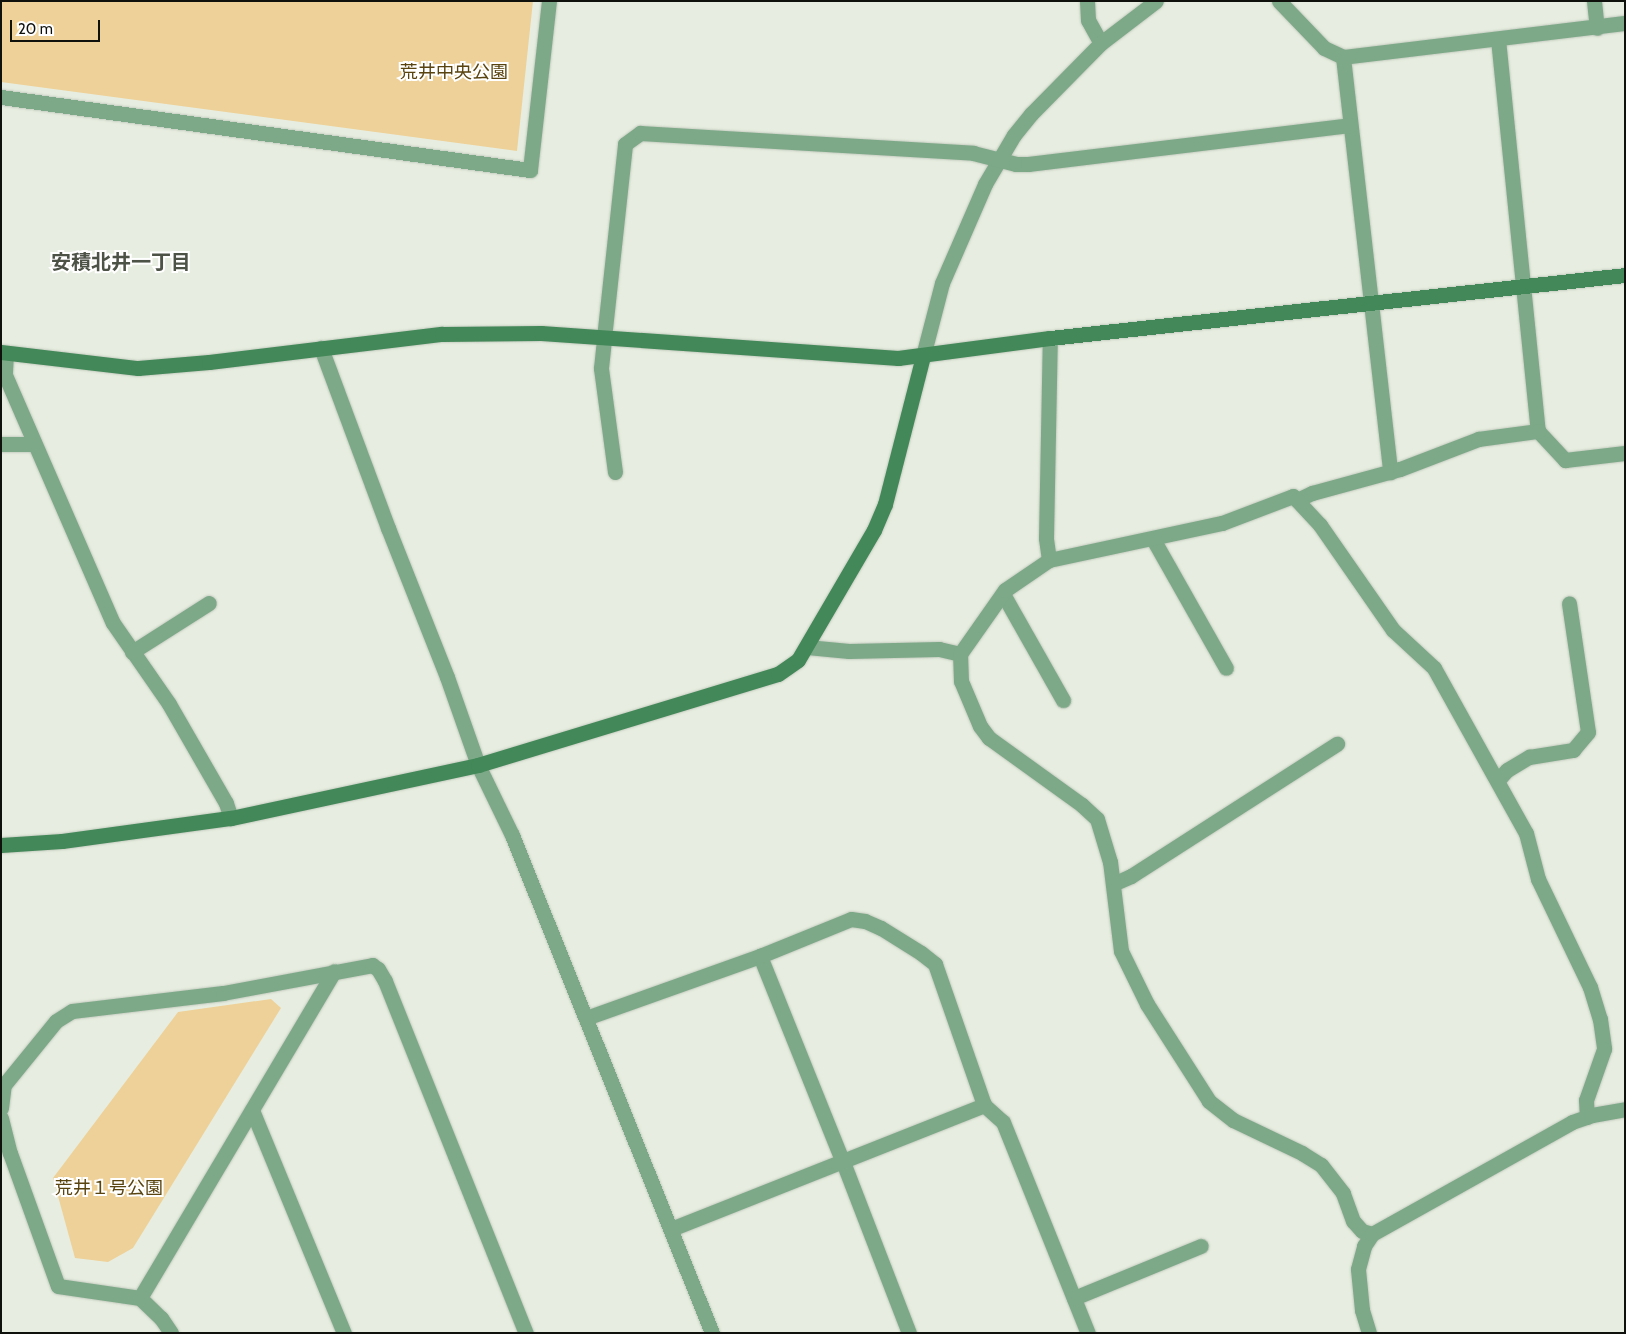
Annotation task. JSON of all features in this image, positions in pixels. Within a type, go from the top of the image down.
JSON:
[{"type":"street","points":[[1,97],[530,170],[548,1]]},
{"type":"street","points":[[1087,1],[1088,20],[1101,43]]},
{"type":"street","points":[[1,845],[62,841],[231,818],[478,765],[778,674],[798,660],[874,530],[885,504],[942,283],[985,184],[1014,135],[1031,114],[1101,43],[1156,1]]},
{"type":"street","points":[[1279,1],[1324,48],[1343,57],[1597,28],[1625,23]]},
{"type":"street","points":[[1594,1],[1597,28]]},
{"type":"street","points":[[1498,38],[1538,432],[1565,460],[1625,454]]},
{"type":"street","points":[[1343,57],[1390,472]]},
{"type":"street","points":[[615,472],[601,368],[625,144],[640,133],[973,154],[1028,164],[1350,125]]},
{"type":"street","points":[[231,818],[226,803],[169,704],[113,623],[33,444],[5,375],[4,353],[138,368],[209,362],[442,334],[541,334],[874,357],[923,356],[1050,338],[1625,275]]},
{"type":"street","points":[[1049,560],[1046,538],[1050,338]]},
{"type":"street","points":[[321,348],[388,528],[448,677],[478,765],[512,834],[712,1333]]},
{"type":"street","points":[[1297,500],[1312,493],[1390,472],[1478,439],[1538,432]]},
{"type":"street","points":[[1,444],[33,444]]},
{"type":"street","points":[[1372,1234],[1362,1231],[1354,1221],[1342,1193],[1322,1165],[1302,1152],[1233,1120],[1218,1110],[1201,1090],[1147,1004],[1122,950],[1106,845],[1100,826],[1093,814],[989,738],[980,726],[961,682],[960,654],[1003,594],[1014,583],[1049,560],[1222,523],[1293,496],[1297,500],[1320,525],[1393,630],[1434,668],[1526,833],[1538,879],[1590,987],[1600,1019],[1604,1049],[1588,1094],[1587,1117]]},
{"type":"street","points":[[1153,539],[1226,668]]},
{"type":"street","points":[[1003,594],[1063,700]]},
{"type":"street","points":[[132,652],[209,603]]},
{"type":"street","points":[[1498,780],[1507,770],[1529,757],[1573,750],[1588,732],[1569,603]]},
{"type":"street","points":[[807,647],[850,651],[939,649],[960,654]]},
{"type":"street","points":[[1112,884],[1131,876],[1337,744]]},
{"type":"street","points":[[586,1018],[760,956],[851,919],[865,921],[881,928],[921,953],[935,964],[984,1105],[1003,1122],[1088,1333]]},
{"type":"street","points":[[760,956],[909,1333]]},
{"type":"street","points":[[1,1108],[4,1085],[56,1021],[72,1011],[276,985],[334,971],[372,965],[378,970],[385,981],[526,1333]]},
{"type":"street","points":[[140,1298],[334,971]]},
{"type":"street","points":[[671,1230],[984,1105]]},
{"type":"street","points":[[1369,1333],[1362,1310],[1358,1269],[1364,1246],[1372,1234],[1572,1122],[1625,1109]]},
{"type":"street","points":[[252,1110],[344,1333]]},
{"type":"street","points":[[1,1118],[10,1153],[58,1286],[140,1298],[156,1313],[171,1333]]},
{"type":"street","points":[[1074,1298],[1201,1246]]},
{"type":"green space","name":"荒井中央公園","points":[[1,1],[533,1],[517,151],[1,82]]},
{"type":"green space","name":"荒井１号公園","points":[[271,999],[281,1008],[133,1248],[108,1262],[75,1258],[53,1178],[178,1012]]},
{"type":"district","name":"安積北井一丁目","points":[[121,262]]}]
